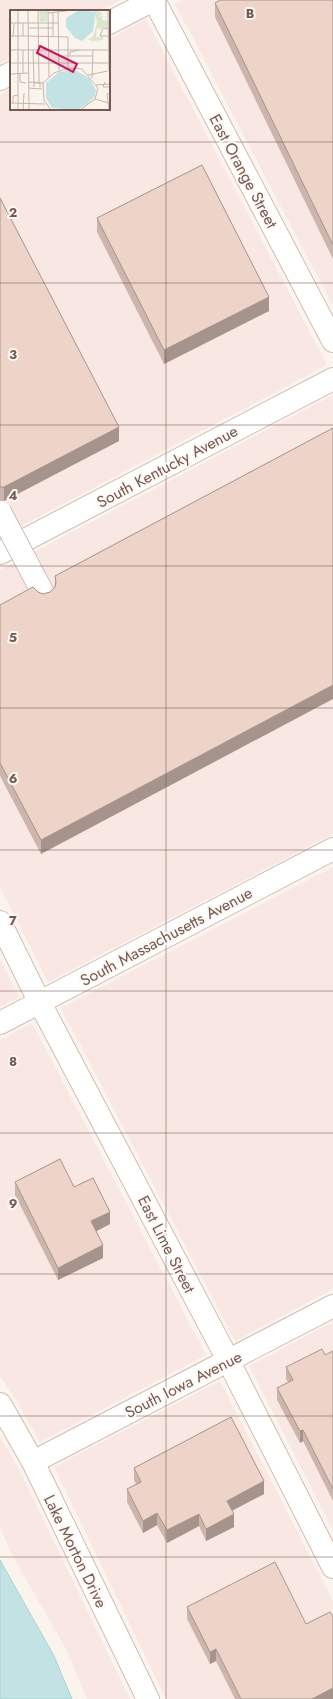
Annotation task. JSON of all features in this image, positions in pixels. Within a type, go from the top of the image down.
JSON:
[{"type":"street","points":[[110,22],[154,0]]},
{"type":"street","name":"East Orange Street","points":[[154,0],[333,341]]},
{"type":"street","points":[[0,79],[10,74]]},
{"type":"street","name":"South Kentucky Avenue","points":[[0,553],[333,379]]},
{"type":"street","points":[[0,512],[44,595]]},
{"type":"street","name":"South Massachusetts Avenue","points":[[0,1023],[333,849]]},
{"type":"street","name":"East Lime Street","points":[[0,922],[40,1003],[228,1360],[333,1566]]},
{"type":"street","name":"South Iowa Avenue","points":[[33,1462],[333,1306]]},
{"type":"street","name":"Lake Morton Drive","points":[[0,1404],[33,1462],[148,1699]]},
{"type":"shaded area","points":[[0,0],[121,0],[102,10],[10,10],[10,58],[0,63]]},
{"type":"shaded area","points":[[183,0],[333,0],[333,306],[175,4]]},
{"type":"shaded area","points":[[146,19],[327,365],[0,537],[0,95],[10,90],[10,110],[110,110],[110,38]]},
{"type":"shaded area","points":[[333,395],[333,834],[48,982],[0,887],[0,570]]},
{"type":"shaded area","points":[[333,867],[333,1289],[235,1341],[61,1008]]},
{"type":"shaded area","points":[[0,959],[19,997],[0,1007]]},
{"type":"shaded area","points":[[32,1023],[206,1355],[40,1442],[10,1390],[0,1376],[0,1040]]},
{"type":"shaded area","points":[[333,1322],[333,1530],[249,1366]]},
{"type":"shaded area","points":[[220,1381],[333,1601],[333,1699],[166,1699],[54,1467]]},
{"type":"shaded area","points":[[0,1437],[19,1469],[130,1699],[87,1699],[66,1649],[11,1553],[0,1527]]},
{"type":"water","points":[[0,1560],[54,1656],[72,1699],[0,1699]]},
{"type":"building","points":[[220,0],[333,0],[333,245],[215,3]]},
{"type":"building","points":[[202,165],[269,297],[164,350],[97,218]]},
{"type":"building","points":[[0,198],[119,427],[4,487],[0,487]]},
{"type":"building","points":[[333,428],[333,685],[41,840],[0,763],[0,605],[33,587],[38,592],[43,594],[50,592],[55,587],[55,576]]},
{"type":"building","points":[[60,1159],[74,1187],[93,1178],[110,1212],[91,1221],[103,1245],[58,1268],[15,1182]]},
{"type":"building","points":[[322,1349],[325,1355],[333,1351],[333,1489],[303,1430],[300,1431],[277,1388],[293,1380],[286,1367]]},
{"type":"building","points":[[231,1417],[264,1481],[227,1501],[234,1514],[206,1529],[199,1514],[167,1530],[157,1513],[143,1521],[127,1489],[141,1482],[134,1468]]},
{"type":"building","points":[[275,1562],[306,1624],[330,1612],[333,1617],[333,1688],[312,1699],[241,1699],[216,1649],[210,1652],[187,1607]]}]
